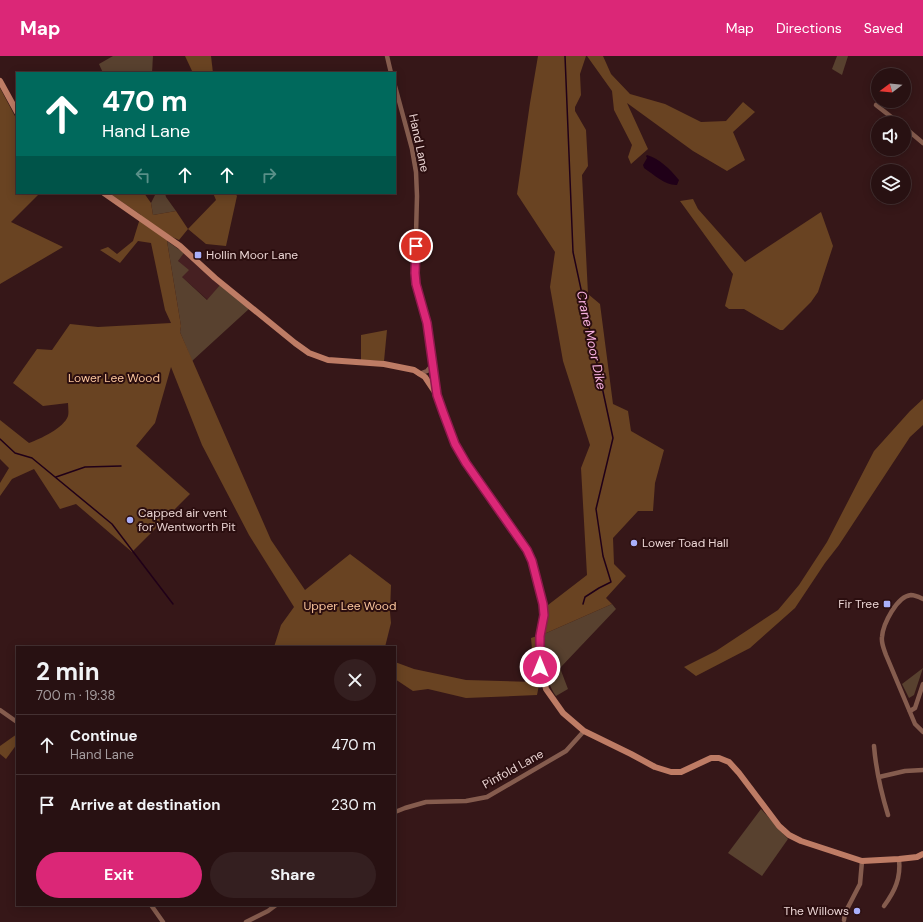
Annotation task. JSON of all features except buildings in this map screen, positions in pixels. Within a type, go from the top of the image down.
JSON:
[{"type":"street","points":[[387,56],[391,72]]},
{"type":"street","points":[[0,81],[16,110]]},
{"type":"street","name":"Hand Lane","points":[[396,90],[412,149],[416,172],[417,203],[415,273],[418,293],[427,323],[437,395]]},
{"type":"street","points":[[880,108],[890,116]]},
{"type":"street","points":[[911,133],[923,143]]},
{"type":"street","points":[[105,194],[180,246],[216,278],[295,343],[310,353],[328,360],[384,364],[414,370],[425,377],[437,395],[455,444],[466,463],[527,550],[532,561],[543,604],[544,615],[540,636],[540,667],[544,683],[548,692],[563,713],[584,731],[655,767],[671,772],[682,772],[711,758],[719,758],[729,762],[740,773],[779,826],[789,835],[801,840],[862,861],[917,857],[923,854]]},
{"type":"street","points":[[419,374],[427,371],[433,364]]},
{"type":"street","points":[[923,599],[910,595],[898,602],[886,622],[882,636],[882,645],[915,724],[923,732]]},
{"type":"street","points":[[910,711],[915,708],[923,684]]},
{"type":"street","points":[[0,710],[16,721]]},
{"type":"street","name":"Pinfold Lane","points":[[396,812],[426,802],[466,802],[488,797],[564,753],[584,731]]},
{"type":"street","points":[[874,746],[879,784],[888,815]]},
{"type":"street","points":[[879,777],[905,771],[923,770]]},
{"type":"street","points":[[884,906],[893,894],[898,879],[900,869],[899,859]]},
{"type":"street","points":[[844,920],[845,913],[860,884],[862,861]]},
{"type":"street","points":[[152,906],[163,922]]},
{"type":"street","points":[[246,922],[275,906]]},
{"type":"shaded area","points":[[113,56],[153,56],[152,72],[103,72],[99,64]]},
{"type":"shaded area","points":[[837,56],[848,56],[842,75],[832,69]]},
{"type":"shaded area","points":[[647,155],[656,159],[668,168],[679,180],[677,185],[664,182],[644,168],[643,165]]},
{"type":"shaded area","points":[[156,194],[165,194],[176,211],[153,215],[151,203]]},
{"type":"shaded area","points":[[167,241],[184,253],[178,261],[189,270],[182,277],[207,300],[220,285],[250,308],[192,361],[180,332],[181,326]]},
{"type":"shaded area","points":[[184,253],[220,285],[208,300],[182,277],[178,261]]},
{"type":"shaded area","points":[[612,604],[616,609],[560,668],[568,689],[556,696],[546,674],[544,634]]},
{"type":"shaded area","points":[[923,668],[914,695],[909,698],[902,684]]},
{"type":"shaded area","points":[[761,809],[788,839],[762,876],[728,853]]},
{"type":"green space","points":[[185,56],[211,56],[213,72],[193,72]]},
{"type":"green space","points":[[538,56],[586,56],[580,74],[581,95],[575,107],[575,111],[586,130],[588,166],[582,175],[588,294],[600,304],[613,404],[628,411],[631,431],[664,450],[655,483],[653,511],[638,511],[613,538],[614,564],[626,576],[606,598],[612,604],[544,634],[548,605],[587,575],[581,468],[590,445],[563,361],[550,287],[555,252],[517,194]]},
{"type":"green space","points":[[587,56],[603,56],[611,74],[630,94],[665,104],[701,122],[726,121],[743,102],[755,112],[733,132],[745,160],[727,171],[693,151],[627,103],[648,149],[631,164],[628,157],[632,145],[614,110],[612,91]]},
{"type":"green space","points":[[0,88],[16,118],[16,194],[39,194],[11,222],[63,247],[0,284]]},
{"type":"green space","name":"Lower Lee Wood","points":[[110,194],[145,194],[151,203],[153,215],[176,211],[188,229],[179,240],[170,236],[167,241],[181,326],[180,332],[271,540],[305,590],[350,554],[391,585],[391,623],[385,646],[274,646],[281,625],[294,607],[249,535],[202,445],[171,367],[155,423],[136,446],[190,494],[132,552],[76,504],[60,509],[34,469],[12,479],[0,496],[0,483],[9,468],[0,459],[0,420],[29,443],[57,429],[62,425],[68,416],[68,403],[43,406],[13,383],[37,349],[52,350],[70,324],[98,327],[171,323],[165,310],[151,243],[138,241],[120,263],[100,250],[108,247],[117,254],[133,241],[141,215]]},
{"type":"green space","points":[[213,194],[236,194],[237,196],[226,246],[206,244],[188,229],[216,200]]},
{"type":"green space","points":[[693,199],[698,209],[745,262],[821,212],[833,246],[818,292],[811,302],[783,330],[780,330],[744,309],[729,309],[725,306],[733,274],[680,201]]},
{"type":"green space","points":[[387,330],[384,361],[361,360],[361,335]]},
{"type":"green space","points":[[923,399],[923,425],[910,437],[839,545],[795,608],[750,648],[696,676],[684,667],[716,651],[778,610],[799,585],[827,542],[874,451],[910,411]]},
{"type":"green space","points":[[537,636],[540,680],[537,695],[466,698],[428,689],[413,691],[396,680],[396,662],[414,669],[466,680],[535,682],[531,638]]},
{"type":"green space","points":[[16,735],[16,745],[6,759],[0,754],[0,746]]},
{"type":"waterway","name":"Crane Moor Dike","points":[[565,56],[573,252],[613,438],[596,509],[603,556],[611,582],[585,597],[583,604]]},
{"type":"waterway","points":[[0,439],[15,453],[32,458],[112,524],[173,604]]},
{"type":"waterway","points":[[56,477],[85,467],[121,466]]},
{"type":"place","name":"Hollin Moor Lane","points":[[198,255]]},
{"type":"place","name":"Capped air vent for Wentworth Pit","points":[[130,520]]},
{"type":"place","name":"Lower Toad Hall","points":[[634,543]]},
{"type":"place","name":"Fir Tree","points":[[887,604]]},
{"type":"place","name":"The Willows","points":[[857,911]]},
{"type":"route","points":[[416,246],[416,284],[427,323],[437,395],[443,412],[455,444],[466,463],[527,550],[532,561],[543,604],[544,615],[540,636],[540,667]]},
{"type":"park label","name":"Upper Lee Wood","points":[[350,606]]}]
